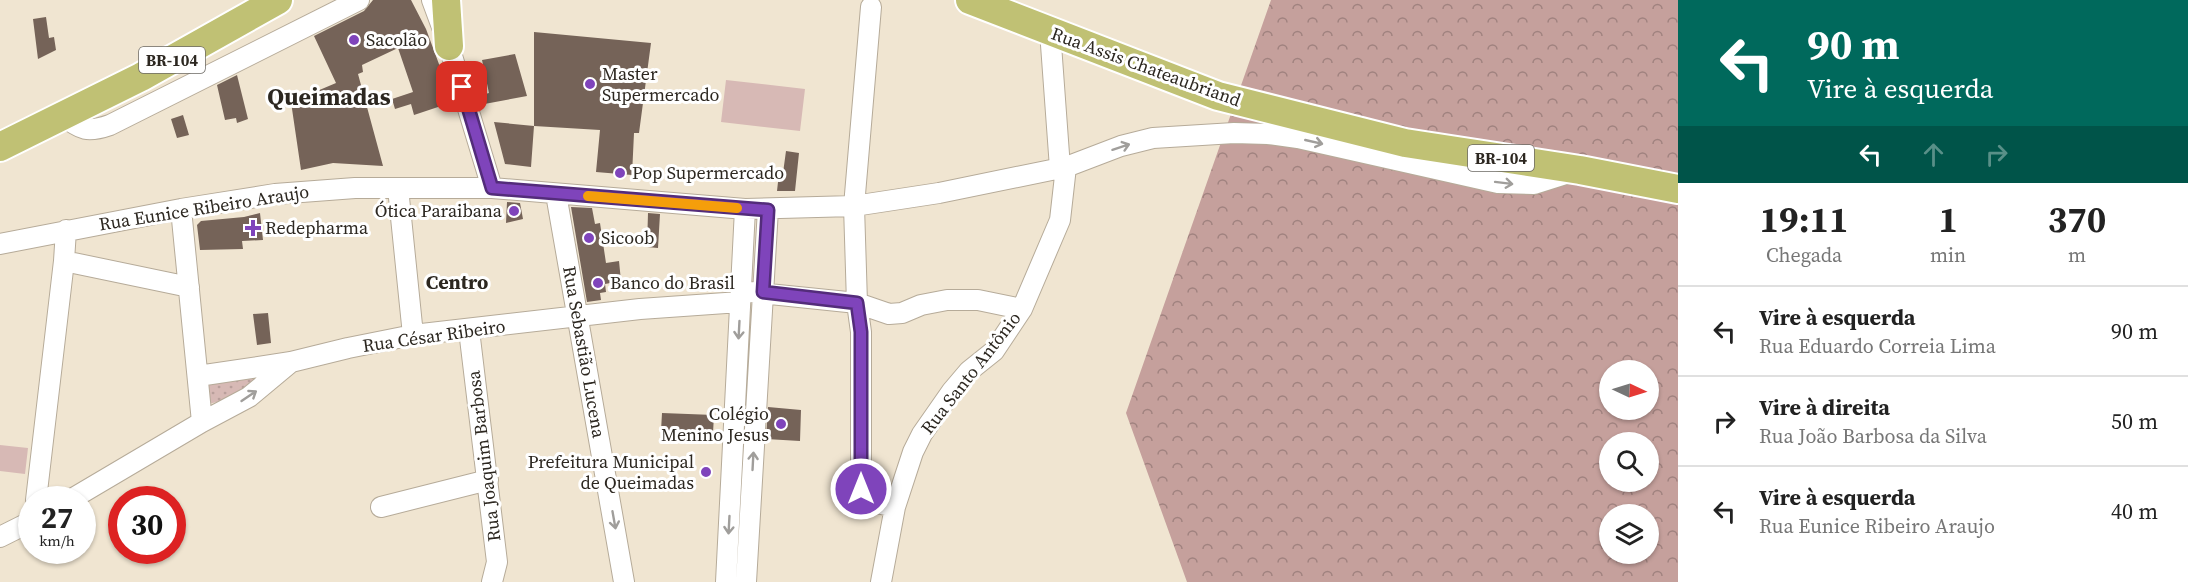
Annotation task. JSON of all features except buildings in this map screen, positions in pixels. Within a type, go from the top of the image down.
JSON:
[{"type":"highway","name":"BR-104","points":[[0,147],[63,116],[147,89],[278,0]]},
{"type":"highway","points":[[446,0],[449,46]]},
{"type":"highway","name":"Rua Assis Chateaubriand","points":[[970,0],[1218,96],[1405,143],[1581,170]]},
{"type":"highway","name":"BR-104","points":[[1581,170],[1678,189]]},
{"type":"street","points":[[147,89],[359,0]]},
{"type":"street","points":[[432,0],[449,46],[492,188]]},
{"type":"street","points":[[871,7],[854,206],[857,303],[861,332],[861,489],[868,501],[895,507]]},
{"type":"street","name":"Rua Santo Antônio","points":[[881,582],[895,507],[906,472],[922,434],[961,380],[994,351],[1022,309],[1060,220],[1063,167],[1050,31]]},
{"type":"street","name":"Rua Eunice Ribeiro Araujo","points":[[0,244],[181,209],[275,194],[355,188],[492,188],[768,210],[854,206],[939,194],[1063,167],[1121,146],[1153,138],[1234,133],[1298,138],[1498,183],[1534,184],[1581,170]]},
{"type":"street","points":[[398,188],[412,335]]},
{"type":"street","name":"Rua Sebastião Lucena","points":[[555,194],[624,582]]},
{"type":"street","points":[[181,209],[202,422]]},
{"type":"street","points":[[726,582],[745,209]]},
{"type":"street","points":[[746,582],[768,210]]},
{"type":"street","points":[[38,486],[66,230]]},
{"type":"street","points":[[64,261],[189,287]]},
{"type":"street","name":"Rua César Ribeiro","points":[[198,376],[291,362],[412,335],[578,317],[741,297],[763,292],[857,303],[889,314],[902,313],[921,305],[947,300],[978,300],[1022,309]]},
{"type":"street","name":"Rua Joaquim Barbosa","points":[[469,330],[497,562],[492,582]]},
{"type":"street","name":"Rua César Ribeiro","points":[[94,486],[249,397],[291,362]]},
{"type":"street","points":[[381,507],[488,480]]},
{"type":"street","points":[[0,537],[18,528]]},
{"type":"shaded area","points":[[726,80],[805,89],[800,131],[721,122]]},
{"type":"shaded area","points":[[238,378],[258,378],[240,396],[205,405],[203,383]]},
{"type":"shaded area","points":[[0,445],[28,448],[25,474],[0,471]]},
{"type":"green space","points":[[1271,0],[1678,0],[1678,582],[1187,582],[1126,413]]},
{"type":"slow traffic","points":[[588,196],[737,208]]},
{"type":"place","name":"Sacolão","points":[[354,40]]},
{"type":"place","name":"Master Supermercado","points":[[590,84]]},
{"type":"place","name":"Pop Supermercado","points":[[620,173]]},
{"type":"place","name":"Ótica Paraibana","points":[[514,211]]},
{"type":"place","name":"Redepharma","points":[[253,228]]},
{"type":"place","name":"Sicoob","points":[[589,238]]},
{"type":"place","name":"Banco do Brasil","points":[[598,283]]},
{"type":"place","name":"Colégio Menino Jesus","points":[[781,424]]},
{"type":"place","name":"Prefeitura Municipal de Queimadas","points":[[706,472]]},
{"type":"district","name":"Queimadas","points":[[329,97]]},
{"type":"district","name":"Centro","points":[[457,282]]},
{"type":"route","points":[[462,87],[492,188],[768,210],[763,292],[857,303],[861,332],[861,489]]}]
